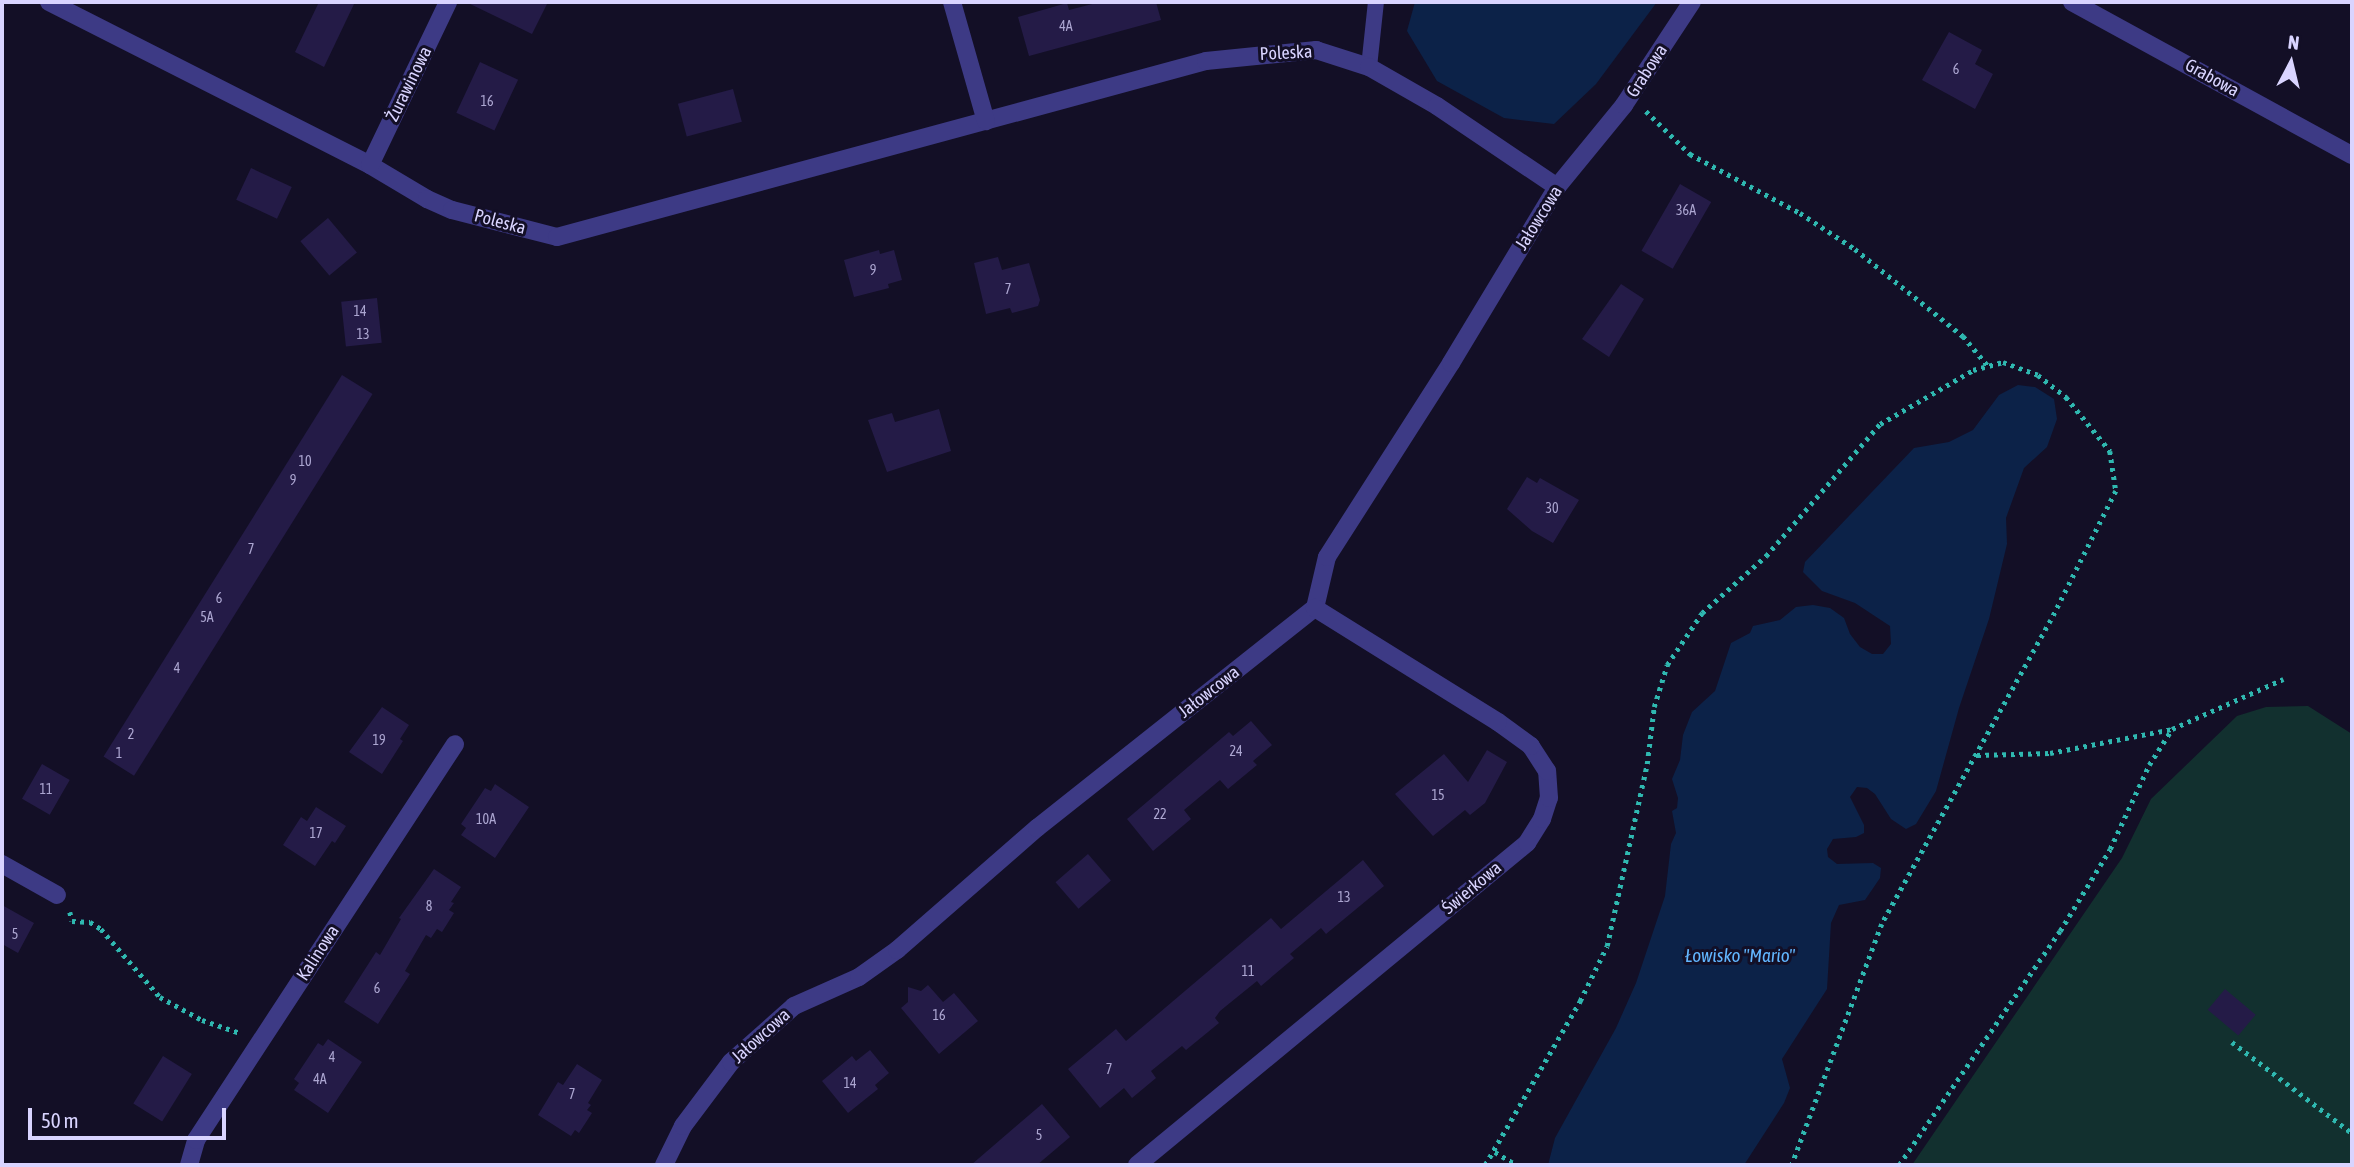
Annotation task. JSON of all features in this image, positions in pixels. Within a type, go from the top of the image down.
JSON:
[{"type":"street","name":"Poleska","points":[[49,2],[370,165],[427,199],[452,210],[557,237],[1206,61],[1316,50],[1369,67],[1437,106],[1556,187]]},
{"type":"street","name":"Żurawinowa","points":[[370,165],[448,2]]},
{"type":"street","points":[[952,2],[986,121]]},
{"type":"street","name":"Grabowa","points":[[1627,101],[1692,2]]},
{"type":"street","name":"Grabowa","points":[[2072,2],[2352,155]]},
{"type":"street","name":"Jałowcowa","points":[[664,1165],[683,1126],[731,1062],[794,1006],[859,977],[897,950],[1037,828],[1315,608],[1326,557],[1451,363],[1556,187],[1627,101]]},
{"type":"street","name":"Świerkowa","points":[[1137,1165],[1527,843],[1542,819],[1549,798],[1547,771],[1531,746],[1498,722],[1315,608]]},
{"type":"street","name":"Kalinowa","points":[[189,1165],[196,1140],[455,744]]},
{"type":"street","points":[[2,864],[57,895]]},
{"type":"lane","points":[[1369,67],[1376,2]]},
{"type":"path","points":[[1627,101],[1690,154],[1800,213],[1855,249],[1963,336],[1988,366]]},
{"type":"path","points":[[1485,1165],[1495,1152],[1580,1001],[1606,946],[1647,764],[1654,707],[1667,666],[1702,613],[1766,556],[1880,424],[1973,370],[2003,362],[2038,375],[2066,397],[2110,452],[2116,491],[2051,620],[1882,924],[1792,1165]]},
{"type":"path","points":[[1976,755],[2050,752],[2172,729],[2283,679]]},
{"type":"path","points":[[1899,1165],[2060,931],[2110,849],[2148,765],[2172,729]]},
{"type":"path","points":[[57,895],[69,909],[72,921],[90,922],[101,929],[160,997],[202,1020],[261,1040]]},
{"type":"path","points":[[2232,1042],[2352,1133]]},
{"type":"path","points":[[1495,1152],[1517,1165]]},
{"type":"green space","points":[[2308,706],[2352,734],[2352,1165],[1912,1165],[2122,858],[2151,799],[2237,716],[2266,707]]},
{"type":"water","points":[[1415,2],[1657,2],[1596,84],[1554,124],[1504,118],[1437,81],[1407,31]]},
{"type":"water","name":"Łowisko \"Mario\"","points":[[2018,385],[2035,387],[2054,399],[2057,419],[2047,447],[2024,468],[2006,518],[2007,544],[1989,619],[1959,708],[1936,791],[1916,824],[1906,829],[1891,819],[1875,794],[1867,788],[1857,787],[1850,797],[1864,825],[1864,833],[1856,837],[1833,839],[1827,849],[1828,857],[1837,864],[1873,863],[1881,868],[1880,878],[1865,900],[1839,905],[1831,923],[1827,989],[1782,1059],[1790,1088],[1784,1103],[1744,1165],[1548,1165],[1555,1138],[1616,1028],[1636,983],[1665,896],[1671,844],[1676,833],[1672,811],[1677,808],[1678,798],[1672,779],[1680,760],[1683,735],[1692,712],[1715,691],[1731,643],[1750,633],[1753,626],[1780,620],[1796,607],[1813,605],[1830,608],[1844,618],[1850,634],[1860,647],[1872,654],[1883,654],[1891,644],[1890,626],[1855,603],[1822,591],[1803,572],[1805,562],[1914,448],[1949,442],[1973,430],[1999,395]]},
{"type":"building","points":[[319,2],[355,2],[324,67],[295,52]]},
{"type":"building","points":[[466,2],[548,2],[532,34]]},
{"type":"building","points":[[1100,2],[1156,2],[1161,20],[1029,56],[1018,17],[1067,3],[1069,10]]},
{"type":"building","points":[[1949,32],[1982,50],[1975,64],[1993,74],[1975,109],[1922,80]]},
{"type":"building","points":[[480,62],[518,80],[494,131],[456,113]]},
{"type":"building","points":[[733,89],[742,122],[687,137],[678,104]]},
{"type":"building","points":[[251,168],[292,187],[277,219],[236,200]]},
{"type":"building","points":[[1680,184],[1711,202],[1673,269],[1642,251]]},
{"type":"building","points":[[328,218],[357,252],[329,276],[300,241]]},
{"type":"building","points":[[879,250],[880,254],[894,250],[902,280],[888,284],[889,288],[854,297],[844,260]]},
{"type":"building","points":[[998,257],[1002,270],[1029,263],[1040,300],[1038,306],[1012,313],[1010,308],[986,314],[974,263]]},
{"type":"building","points":[[1621,284],[1644,299],[1609,357],[1582,339]]},
{"type":"building","points":[[377,298],[382,343],[346,347],[341,302]]},
{"type":"building","points":[[342,375],[373,394],[134,776],[104,757]]},
{"type":"building","points":[[939,409],[951,451],[887,472],[868,420],[892,413],[895,422]]},
{"type":"building","points":[[1527,477],[1537,483],[1540,478],[1579,500],[1553,543],[1532,531],[1507,509]]},
{"type":"building","points":[[382,707],[409,725],[400,739],[403,741],[382,774],[349,752]]},
{"type":"building","points":[[1251,721],[1272,745],[1253,761],[1257,765],[1228,789],[1220,780],[1184,810],[1191,819],[1153,851],[1127,819],[1229,732],[1233,736]]},
{"type":"building","points":[[1487,750],[1507,762],[1485,803],[1470,815],[1465,810],[1433,836],[1395,794],[1444,754],[1468,782]]},
{"type":"building","points":[[42,764],[70,780],[50,815],[22,799]]},
{"type":"building","points":[[495,784],[529,807],[495,858],[461,835],[466,828],[461,824],[485,788],[491,791]]},
{"type":"building","points":[[316,807],[346,826],[315,866],[283,845],[301,817],[307,821]]},
{"type":"building","points":[[1088,854],[1111,880],[1079,909],[1056,882]]},
{"type":"building","points":[[1363,860],[1384,886],[1326,934],[1321,928],[1290,954],[1294,958],[1261,986],[1257,981],[1220,1011],[1215,1018],[1219,1023],[1186,1050],[1182,1046],[1151,1071],[1156,1078],[1132,1098],[1124,1088],[1100,1108],[1068,1069],[1116,1029],[1126,1041],[1271,918],[1281,929]]},
{"type":"building","points":[[434,869],[461,887],[451,902],[454,903],[449,910],[454,913],[442,932],[437,929],[431,938],[426,935],[405,971],[410,974],[378,1024],[344,1002],[376,952],[380,955],[401,919],[399,918]]},
{"type":"building","points":[[2,905],[34,923],[18,953],[2,944]]},
{"type":"building","points":[[928,985],[943,1002],[954,993],[978,1021],[939,1054],[901,1008],[908,1002],[908,987],[921,991]]},
{"type":"building","points":[[2225,989],[2256,1015],[2238,1035],[2208,1010]]},
{"type":"building","points":[[328,1039],[362,1062],[328,1113],[294,1090],[299,1083],[294,1079],[318,1043],[323,1046]]},
{"type":"building","points":[[870,1050],[889,1073],[875,1085],[878,1089],[848,1113],[822,1081],[852,1056],[856,1061]]},
{"type":"building","points":[[163,1056],[192,1074],[162,1122],[133,1103]]},
{"type":"building","points":[[577,1064],[602,1080],[588,1103],[591,1105],[587,1110],[592,1113],[579,1133],[575,1130],[571,1136],[538,1115],[558,1082],[563,1085]]},
{"type":"building","points":[[1042,1104],[1070,1137],[1037,1165],[971,1165]]}]
